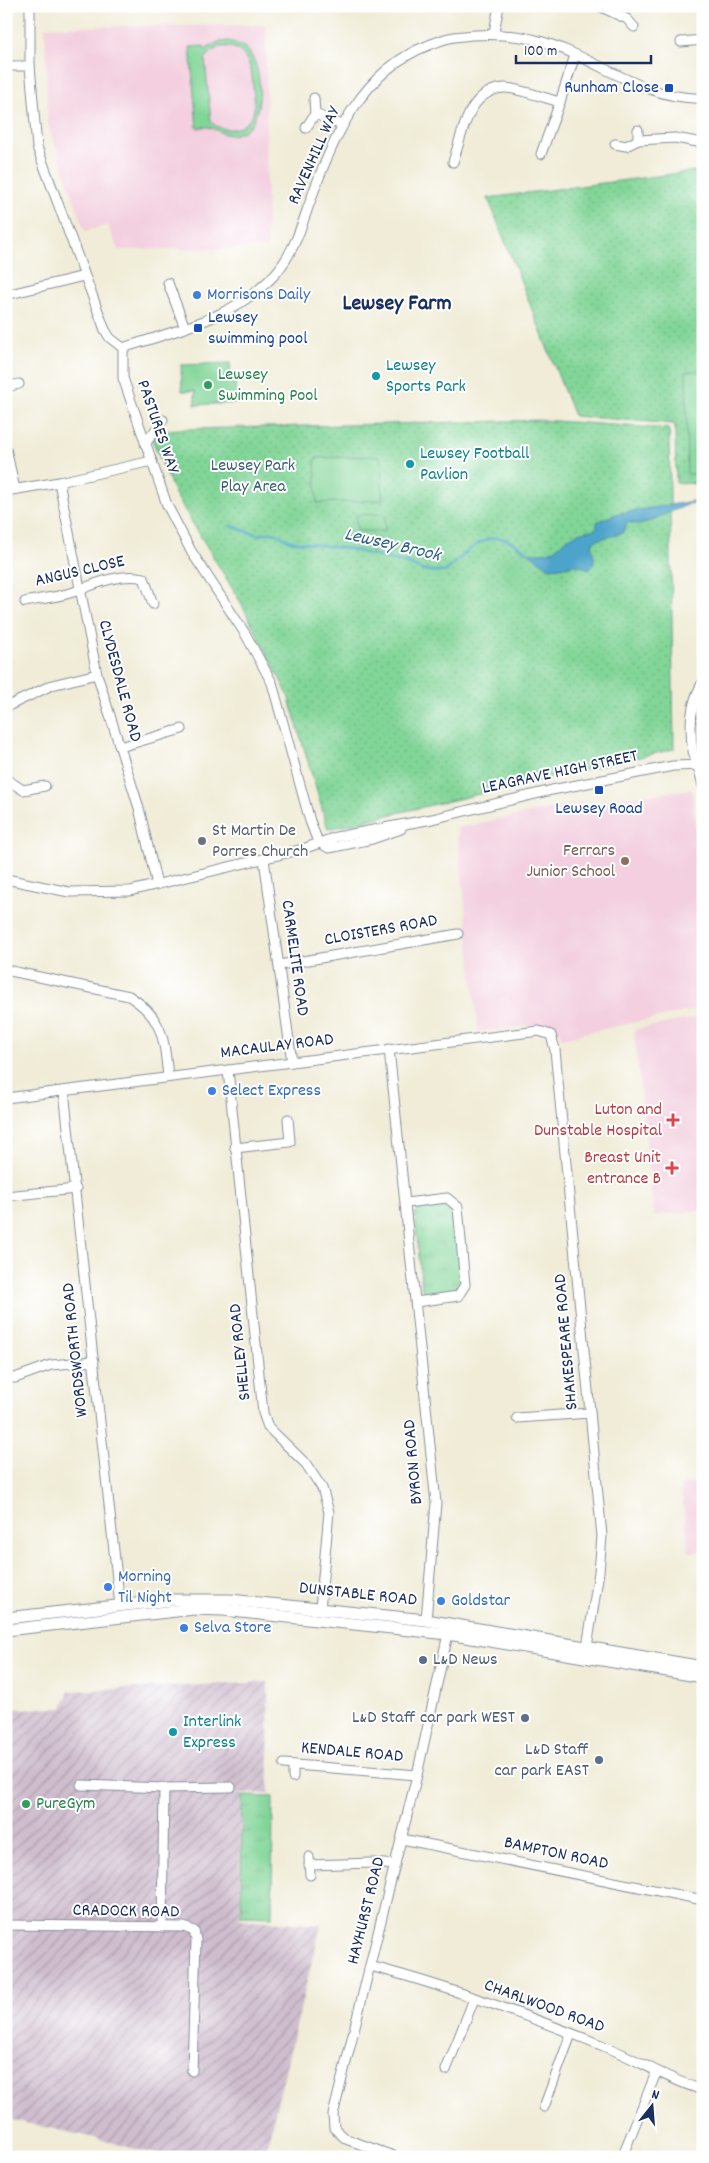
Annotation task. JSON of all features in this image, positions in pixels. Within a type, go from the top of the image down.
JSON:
[{"type":"main road","name":"DUNSTABLE ROAD","points":[[6,1618],[199,1598],[426,1620],[703,1667]]},
{"type":"main road","name":"DUNSTABLE ROAD","points":[[6,1630],[194,1609],[389,1626],[448,1634],[703,1677]]},
{"type":"street","points":[[30,6],[30,66],[37,148],[105,330],[110,338],[122,348]]},
{"type":"street","points":[[494,32],[499,6]]},
{"type":"street","points":[[599,6],[627,19],[634,27]]},
{"type":"street","name":"RAVENHILL WAY","points":[[122,348],[228,312],[258,291],[277,272],[302,230],[310,202],[342,125],[365,90],[390,67],[417,50],[451,37],[494,32],[538,40],[639,84],[688,98],[703,98]]},
{"type":"street","points":[[681,42],[703,40]]},
{"type":"street","points":[[540,154],[560,102],[574,55]]},
{"type":"street","points":[[6,66],[30,66]]},
{"type":"street","points":[[454,162],[471,108],[484,93],[505,87],[560,102]]},
{"type":"street","points":[[306,128],[315,114],[314,98]]},
{"type":"street","points":[[315,114],[342,125]]},
{"type":"street","points":[[638,130],[638,140]]},
{"type":"street","points":[[615,144],[626,146],[638,140],[675,138],[703,143]]},
{"type":"street","points":[[6,295],[84,276]]},
{"type":"street","points":[[168,283],[185,328]]},
{"type":"street","name":"PASTURES WAY","points":[[122,348],[123,378],[167,506],[191,551],[246,635],[272,683],[310,821],[318,842]]},
{"type":"street","points":[[6,387],[19,384]]},
{"type":"street","points":[[146,444],[163,420]]},
{"type":"street","points":[[6,449],[11,490],[59,482],[152,461]]},
{"type":"street","name":"CLYDESDALE ROAD","points":[[59,482],[97,674],[139,808],[157,885]]},
{"type":"street","name":"ANGUS CLOSE","points":[[25,602],[79,590],[88,584],[132,575],[144,578],[153,604]]},
{"type":"street","points":[[6,707],[52,685],[97,674]]},
{"type":"street","points":[[703,682],[695,695],[691,713],[693,749],[700,765],[703,786]]},
{"type":"street","points":[[120,747],[182,729]]},
{"type":"street","name":"LEAGRAVE HIGH STREET","points":[[6,879],[69,892],[130,891],[264,858],[336,837],[432,819],[552,790],[673,766],[700,765]]},
{"type":"street","points":[[6,779],[23,790],[45,786]]},
{"type":"street","name":"CARMELITE ROAD","points":[[264,858],[292,1062]]},
{"type":"street","name":"CLOISTERS ROAD","points":[[280,965],[458,934]]},
{"type":"street","points":[[6,970],[129,996],[145,1006],[157,1021],[162,1034],[168,1077]]},
{"type":"street","name":"MACAULAY ROAD","points":[[6,1098],[539,1031],[551,1035]]},
{"type":"street","name":"SHAKESPEARE ROAD","points":[[551,1035],[555,1050],[602,1536],[600,1572],[587,1647]]},
{"type":"street","name":"BYRON ROAD","points":[[388,1049],[406,1202],[436,1503],[426,1620]]},
{"type":"street","name":"SHELLEY ROAD","points":[[228,1070],[263,1413],[268,1428],[306,1464],[322,1488],[329,1512],[320,1609]]},
{"type":"street","name":"WORDSWORTH ROAD","points":[[64,1091],[120,1606]]},
{"type":"street","points":[[236,1148],[290,1142],[288,1119]]},
{"type":"street","points":[[6,1196],[76,1189]]},
{"type":"street","points":[[406,1202],[447,1198],[458,1207],[465,1285],[458,1296],[416,1302]]},
{"type":"street","points":[[6,1378],[15,1378],[51,1366],[94,1361]]},
{"type":"street","points":[[517,1418],[590,1413]]},
{"type":"street","name":"HAYHURST ROAD","points":[[396,2157],[346,2139],[334,2128],[333,2115],[418,1775],[448,1634]]},
{"type":"street","name":"KENDALE ROAD","points":[[293,1777],[289,1764],[418,1775]]},
{"type":"street","points":[[81,1785],[231,1788]]},
{"type":"street","points":[[162,1927],[164,1788]]},
{"type":"street","name":"BAMPTON ROAD","points":[[402,1839],[703,1900]]},
{"type":"street","points":[[310,1875],[309,1861],[373,1863],[395,1866]]},
{"type":"street","name":"CRADOCK ROAD","points":[[6,1926],[184,1927],[194,1931],[196,1940],[192,2072]]},
{"type":"street","name":"CHARLWOOD ROAD","points":[[370,1966],[426,1981],[571,2034],[608,2048],[680,2084],[703,2090]]},
{"type":"street","points":[[446,2070],[474,1999]]},
{"type":"street","points":[[544,2107],[571,2034]]},
{"type":"street","points":[[622,2157],[656,2073]]},
{"type":"shaded area","points":[[266,25],[267,248],[118,250],[108,225],[85,231],[48,125],[45,27]]},
{"type":"shaded area","points":[[692,789],[703,916],[703,1008],[562,1038],[559,1031],[544,1024],[478,1032],[457,828],[562,806]]},
{"type":"shaded area","name":"Luton and Dunstable Hospital","points":[[703,1016],[703,1210],[654,1216],[634,1030]]},
{"type":"shaded area","points":[[703,1483],[703,1551],[689,1552],[681,1485]]},
{"type":"shaded area","points":[[268,1682],[269,1793],[241,1794],[240,1919],[321,1925],[264,2157],[166,2157],[91,2137],[6,2119],[6,1709],[63,1708],[69,1691]]},
{"type":"green space","points":[[228,41],[244,47],[251,55],[258,73],[260,96],[254,118],[249,127],[232,135],[207,127],[197,128],[190,47],[204,46],[205,50],[218,42]],"holes":[[[220,47],[229,47],[241,52],[249,63],[254,103],[254,110],[250,119],[245,124],[234,129],[222,128],[211,122],[205,59],[212,51]]]},
{"type":"green space","points":[[703,170],[703,484],[676,483],[675,424],[574,416],[488,198]]},
{"type":"green space","name":"Lewsey Swimming Pool","points":[[230,363],[231,379],[235,379],[236,403],[195,405],[195,391],[182,391],[181,365]]},
{"type":"green space","points":[[686,371],[703,371],[703,474],[687,474]]},
{"type":"green space","name":"Lewsey Park Play Area","points":[[542,420],[669,429],[674,749],[328,829],[288,695],[241,603],[175,494],[148,430]]},
{"type":"green space","points":[[380,456],[383,500],[317,503],[315,458]]},
{"type":"green space","points":[[385,514],[385,531],[357,531],[356,515]]},
{"type":"green space","points":[[444,1204],[453,1209],[462,1283],[456,1291],[431,1295],[422,1290],[415,1213],[421,1206]]},
{"type":"green space","points":[[242,1796],[273,1797],[272,1917],[241,1916]]},
{"type":"water","points":[[699,500],[640,525],[628,522],[622,533],[593,541],[594,562],[590,569],[577,565],[550,568],[527,552],[538,553],[553,550],[574,535],[597,528],[597,522],[616,514]]},
{"type":"waterway","name":"Lewsey Brook","points":[[231,526],[258,535],[274,532],[290,541],[349,549],[409,564],[421,570],[445,572],[472,548],[487,539],[505,539],[529,553]]},
{"type":"place","name":"Runham Close","points":[[669,88]]},
{"type":"place","name":"Morrisons Daily","points":[[197,295]]},
{"type":"place","name":"Lewsey swimming pool","points":[[198,328]]},
{"type":"place","name":"Lewsey Sports Park","points":[[376,376]]},
{"type":"place","name":"Lewsey Swimming Pool","points":[[208,385]]},
{"type":"place","name":"Lewsey Football Pavlion","points":[[410,464]]},
{"type":"place","name":"Lewsey Road","points":[[599,790]]},
{"type":"place","name":"St Martin De Porres Church","points":[[202,841]]},
{"type":"place","name":"Ferrars Junior School","points":[[625,861]]},
{"type":"place","name":"Select Express","points":[[212,1091]]},
{"type":"place","name":"Luton and Dunstable Hospital","points":[[673,1120]]},
{"type":"place","name":"Breast Unit entrance B","points":[[672,1168]]},
{"type":"place","name":"Morning Til Night","points":[[108,1587]]},
{"type":"place","name":"Goldstar","points":[[441,1601]]},
{"type":"place","name":"Selva Store","points":[[184,1628]]},
{"type":"place","name":"L&D News","points":[[423,1660]]},
{"type":"place","name":"L&D Staff car park WEST","points":[[525,1718]]},
{"type":"place","name":"Interlink Express","points":[[173,1732]]},
{"type":"place","name":"L&D Staff car park EAST","points":[[599,1760]]},
{"type":"place","name":"PureGym","points":[[26,1804]]},
{"type":"district","name":"Lewsey Farm","points":[[397,304]]}]
